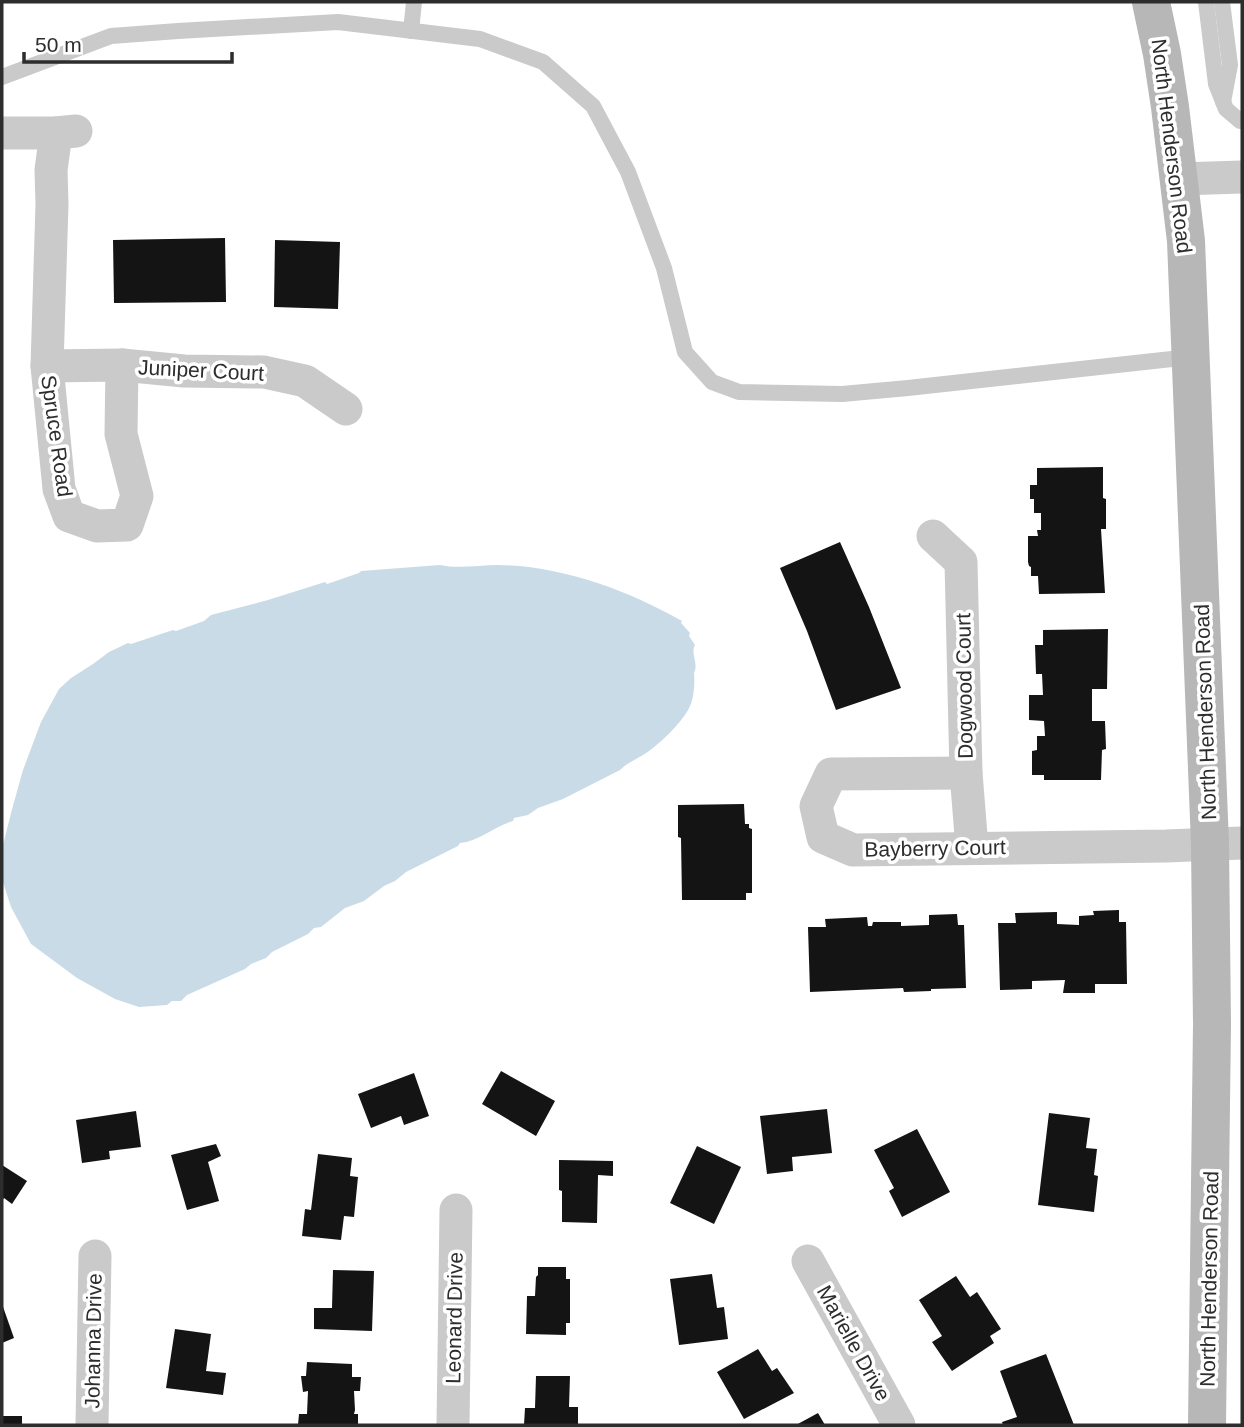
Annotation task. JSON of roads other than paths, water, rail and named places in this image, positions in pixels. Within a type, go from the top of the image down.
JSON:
[{"type":"main road","name":"North Henderson Road","points":[[1151,2],[1162,54],[1186,241],[1190,357],[1226,843],[1212,1024],[1207,1425]]},
{"type":"street","name":"Spruce Road","points":[[2,133],[67,132],[51,170],[47,366],[59,489],[69,516],[97,526],[127,525],[136,496],[121,434],[122,365]]},
{"type":"street","points":[[1179,179],[1242,177]]},
{"type":"street","name":"Juniper Court","points":[[47,366],[122,365],[184,371],[264,372],[305,381],[346,409]]},
{"type":"street","name":"Dogwood Court","points":[[933,536],[961,562],[966,773],[972,848]]},
{"type":"street","name":"Bayberry Court","points":[[966,773],[831,774],[816,806],[823,837],[853,850],[1226,843]]},
{"type":"street","name":"Leonard Drive","points":[[453,1425],[456,1210]]},
{"type":"street","name":"Johanna Drive","points":[[92,1425],[94,1256]]},
{"type":"street","name":"Marielle Drive","points":[[808,1261],[899,1425]]},
{"type":"lane","points":[[411,31],[414,2]]},
{"type":"lane","points":[[1206,2],[1216,84],[1226,109],[1242,121]]},
{"type":"lane","points":[[1222,2],[1230,65],[1223,102]]},
{"type":"lane","points":[[2,77],[111,36],[338,22],[480,39],[543,62],[593,106],[628,172],[659,256],[685,352],[712,382],[739,393],[842,394],[1190,357]]},
{"type":"water","points":[[440,565],[522,566],[570,575],[639,599],[682,621],[695,645],[694,690],[687,712],[655,746],[620,770],[528,815],[514,818],[513,821],[481,836],[460,843],[406,872],[364,901],[345,908],[321,927],[314,928],[245,969],[187,995],[181,1001],[139,1007],[115,999],[77,978],[31,944],[11,907],[2,879],[2,849],[23,770],[41,722],[59,689],[109,652],[128,643],[204,621],[211,615],[325,582],[327,584],[361,571]]}]
